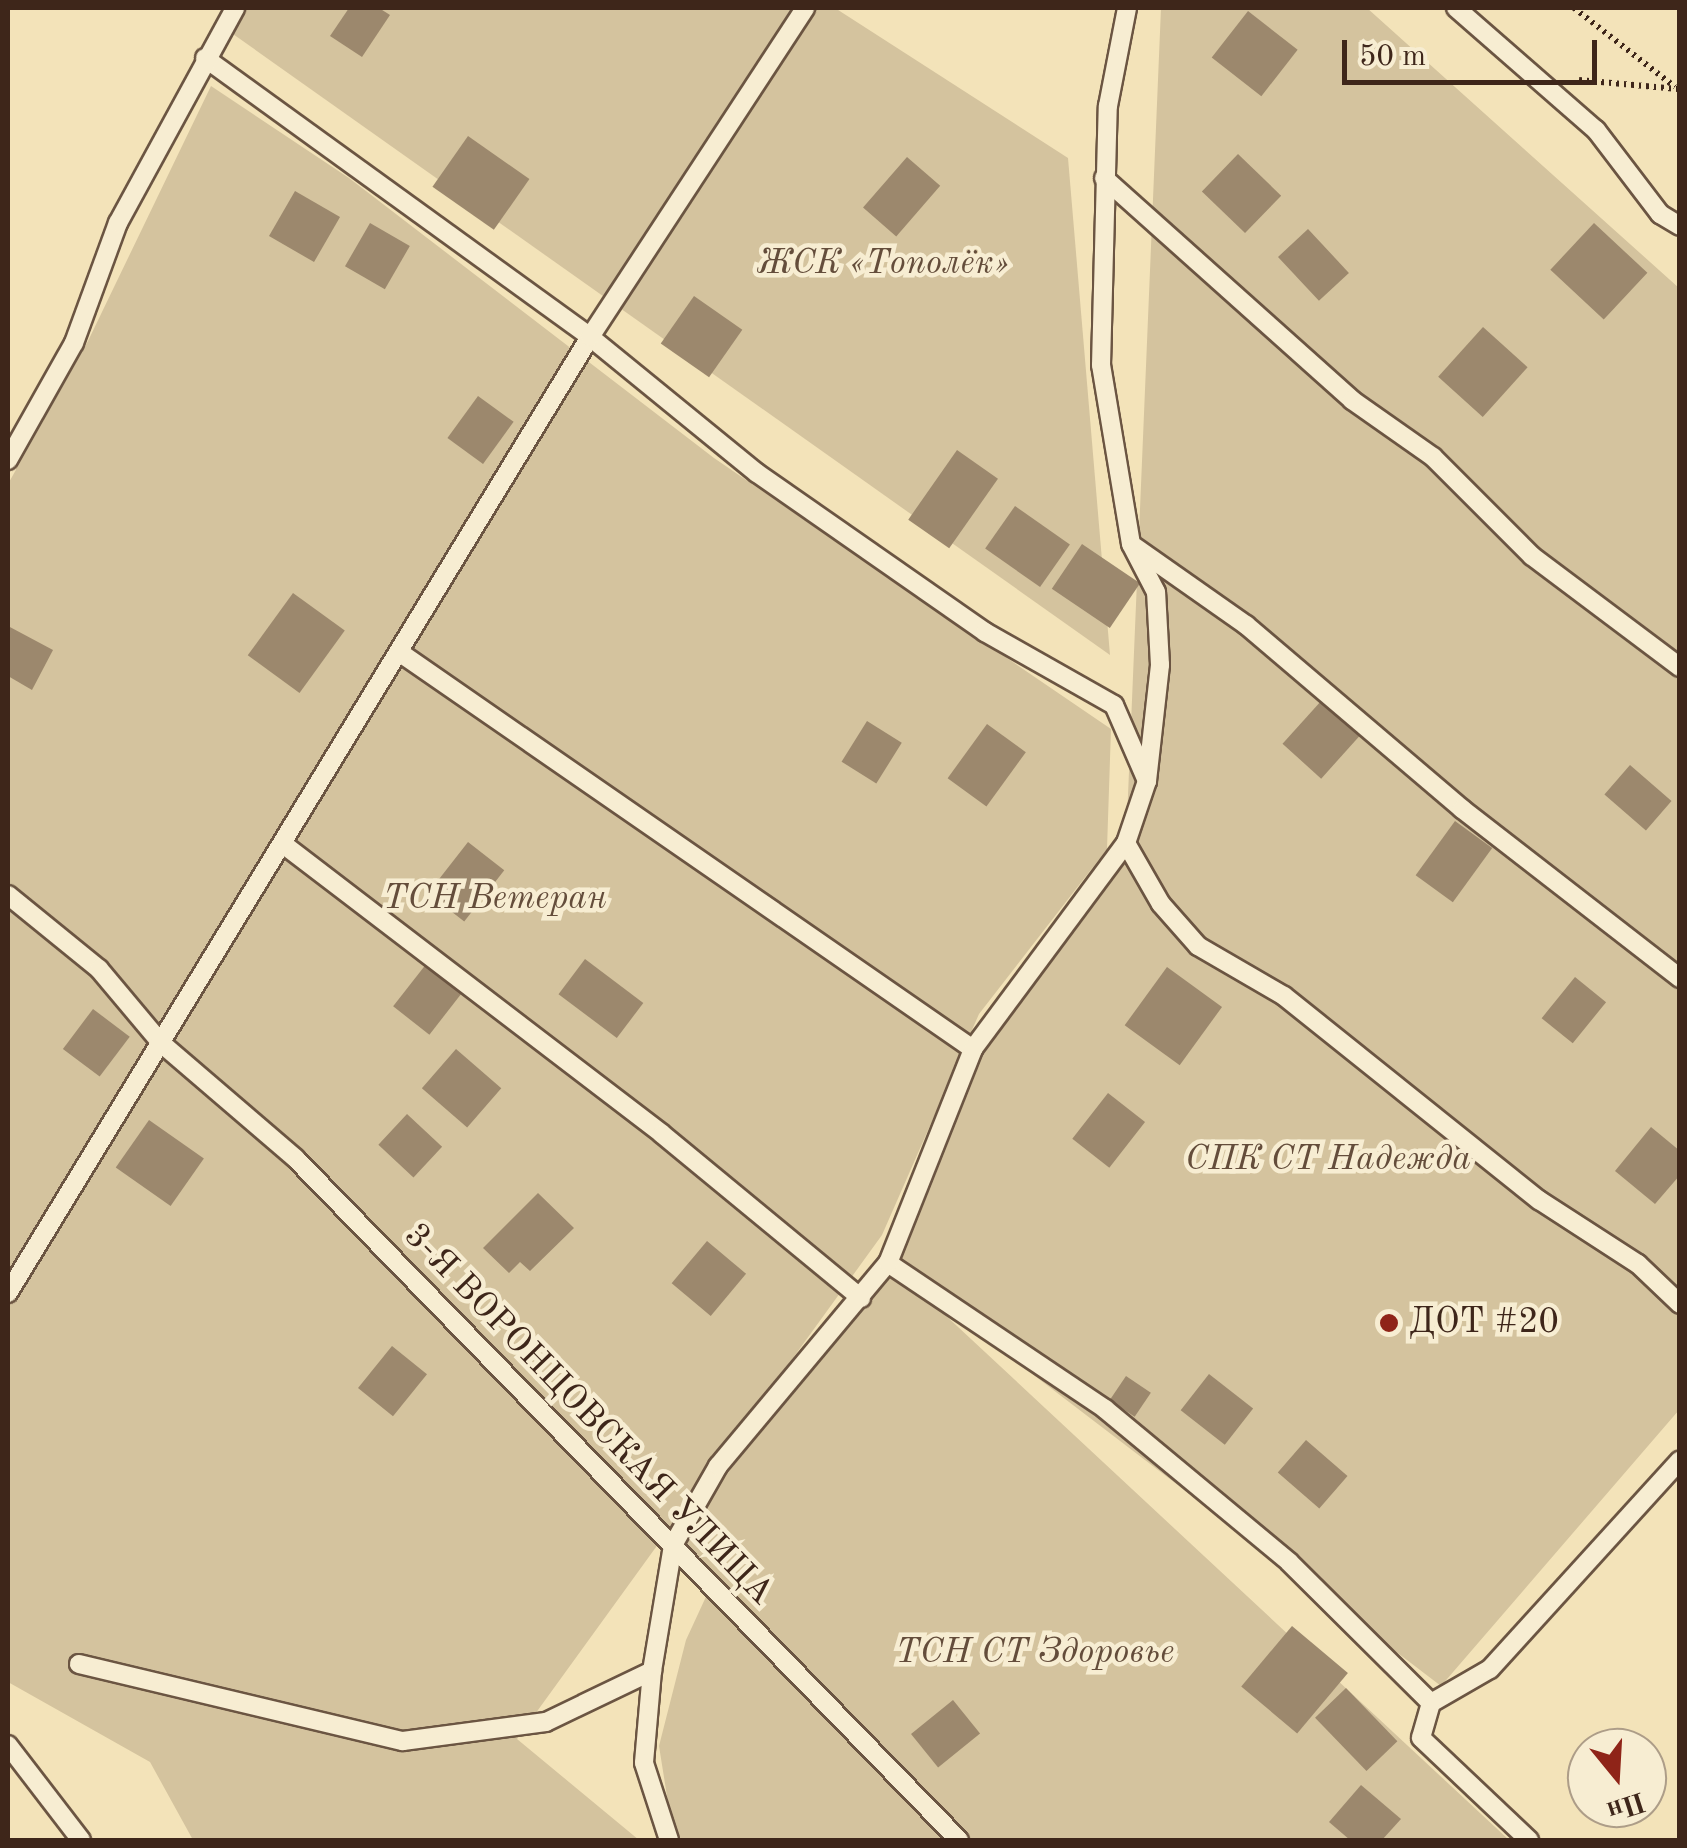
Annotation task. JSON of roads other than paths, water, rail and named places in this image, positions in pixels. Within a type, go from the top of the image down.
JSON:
[{"type":"lane","points":[[8,460],[74,343],[118,223],[234,8]]},
{"type":"lane","points":[[8,1293],[590,337],[805,8]]},
{"type":"lane","points":[[669,1840],[644,1763],[652,1671],[673,1546],[718,1466],[888,1263],[973,1049],[1126,844],[1147,781],[1160,665],[1156,592],[1131,544],[1101,365],[1108,106],[1127,8]]},
{"type":"lane","points":[[1456,8],[1596,130],[1660,214],[1680,226]]},
{"type":"lane","points":[[205,58],[590,337],[756,473],[985,632],[1114,705],[1147,781]]},
{"type":"lane","points":[[1104,178],[1352,400],[1433,457],[1532,556],[1680,667]]},
{"type":"lane","points":[[1131,544],[1246,626],[1462,810],[1680,978]]},
{"type":"lane","points":[[399,652],[973,1049]]},
{"type":"lane","points":[[283,844],[646,1122],[861,1298]]},
{"type":"lane","points":[[1126,844],[1161,904],[1198,946],[1284,996],[1539,1200],[1638,1264],[1680,1304]]},
{"type":"lane","name":"3-Я ВОРОНЦОВСКАЯ УЛИЦА","points":[[8,896],[99,970],[161,1043],[294,1158],[959,1840]]},
{"type":"lane","points":[[888,1263],[1105,1408],[1289,1562],[1431,1703]]},
{"type":"lane","points":[[1530,1840],[1421,1738],[1431,1703],[1490,1669],[1680,1460]]},
{"type":"lane","points":[[79,1664],[404,1741],[546,1722],[652,1671]]},
{"type":"lane","points":[[8,1745],[80,1840]]},
{"type":"place","name":"ДОТ #20","points":[[1389,1323]]},
{"type":"park label","name":"ЖСК «Тополёк»","points":[[883,264]]},
{"type":"park label","name":"ТСН Ветеран","points":[[495,899]]},
{"type":"park label","name":"СПК СТ Надежда","points":[[1328,1160]]},
{"type":"park label","name":"ТСН СТ Здоровье","points":[[1035,1653]]}]
